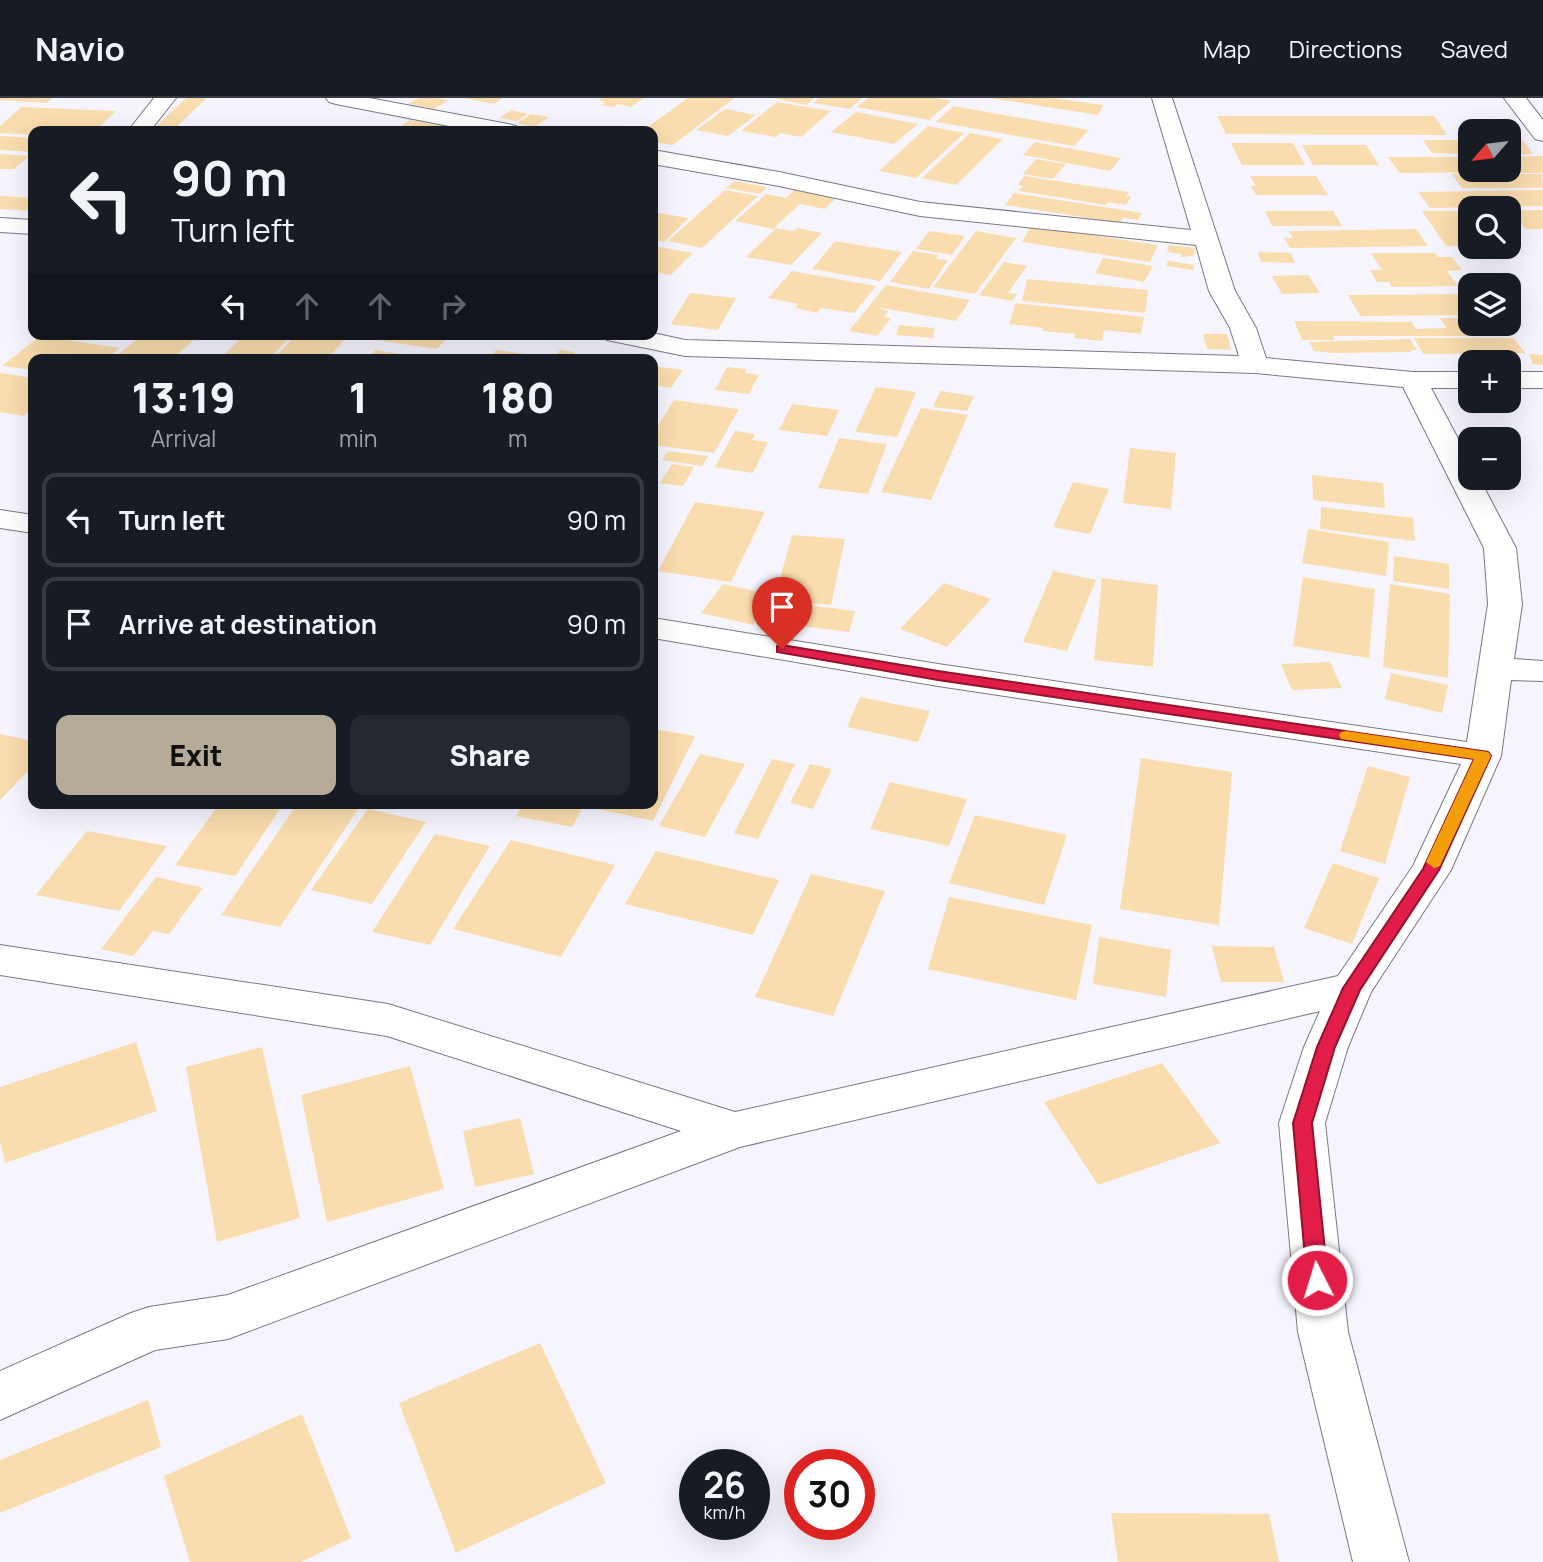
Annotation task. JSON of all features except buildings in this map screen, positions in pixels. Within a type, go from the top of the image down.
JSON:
[{"type":"street","points":[[143,126],[165,98]]},
{"type":"street","points":[[336,98],[482,126]]},
{"type":"street","points":[[1162,98],[1222,291],[1243,328],[1255,365]]},
{"type":"street","points":[[1515,98],[1543,134]]},
{"type":"street","points":[[658,158],[779,179],[920,209],[1205,239]]},
{"type":"street","points":[[0,225],[28,228]]},
{"type":"street","points":[[646,340],[685,348],[1255,365],[1413,380],[1458,380]]},
{"type":"street","points":[[1381,1562],[1322,1332],[1302,1123],[1326,1047],[1352,988],[1431,870],[1483,756],[1505,604],[1500,548],[1413,380]]},
{"type":"street","points":[[1521,380],[1543,380]]},
{"type":"street","points":[[0,519],[28,523]]},
{"type":"street","points":[[658,629],[938,675],[1483,756]]},
{"type":"street","points":[[1495,669],[1543,671]]},
{"type":"street","points":[[0,960],[388,1020],[735,1130]]},
{"type":"street","points":[[0,1396],[149,1329],[228,1317],[735,1130],[1352,988]]},
{"type":"slow traffic","points":[[1346,735],[1483,756],[1434,862]]},
{"type":"route","points":[[782,649],[938,675],[1483,756],[1431,870],[1352,988],[1326,1047],[1302,1123],[1317,1280]]}]
